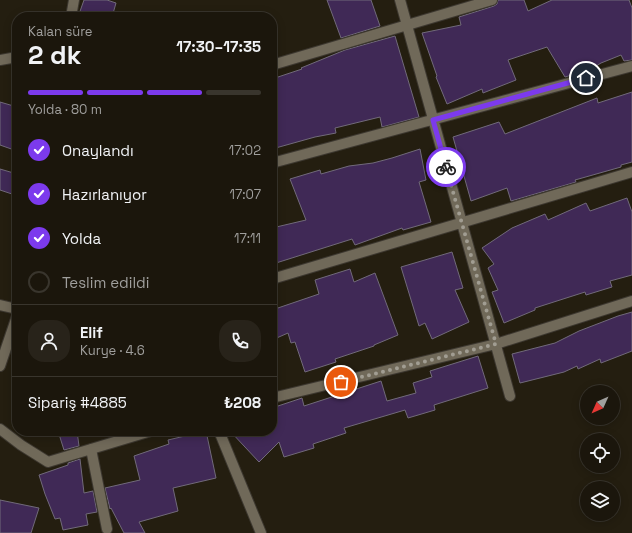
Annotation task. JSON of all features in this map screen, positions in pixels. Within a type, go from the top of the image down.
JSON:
[{"type":"street","points":[[72,12],[74,0]]},
{"type":"street","points":[[400,0],[510,396]]},
{"type":"street","points":[[277,64],[492,0]]},
{"type":"street","points":[[0,60],[12,58]]},
{"type":"street","points":[[277,162],[632,66]]},
{"type":"street","points":[[277,278],[632,172]]},
{"type":"street","points":[[277,397],[496,344],[632,301]]},
{"type":"street","points":[[0,305],[12,307]]},
{"type":"street","points":[[0,366],[12,331]]},
{"type":"street","points":[[0,429],[21,445],[48,462],[134,436]]},
{"type":"street","points":[[221,436],[261,533]]},
{"type":"street","points":[[91,449],[107,529]]},
{"type":"building","points":[[84,0],[107,0],[116,3],[113,12],[80,12]]},
{"type":"building","points":[[327,0],[371,0],[380,26],[341,38]]},
{"type":"building","points":[[498,0],[524,0],[528,11],[552,0],[629,0],[632,8],[632,60],[624,61],[621,55],[601,63],[588,71],[582,73],[581,70],[565,77],[547,47],[508,60],[516,80],[483,93],[482,89],[447,104],[436,77],[437,76],[422,33],[461,25],[459,17],[494,6],[497,4]]},
{"type":"building","points":[[395,36],[419,117],[382,127],[380,117],[335,128],[336,133],[277,148],[277,77],[302,69],[301,68],[345,50]]},
{"type":"building","points":[[632,92],[632,162],[621,165],[621,167],[575,180],[576,182],[511,201],[507,188],[471,201],[453,137],[499,122],[505,134],[597,98],[598,103]]},
{"type":"building","points":[[0,102],[12,106],[12,149],[0,145]]},
{"type":"building","points":[[420,149],[426,180],[419,182],[431,222],[403,230],[402,228],[355,245],[352,239],[277,263],[277,227],[306,220],[290,179],[320,170],[321,174],[349,166],[373,163]]},
{"type":"building","points":[[0,169],[12,173],[12,194],[0,190]]},
{"type":"building","points":[[627,198],[632,212],[632,275],[610,281],[612,287],[586,295],[585,292],[535,308],[535,310],[504,323],[492,292],[498,290],[488,268],[494,264],[482,248],[512,228],[545,214],[548,220],[586,203],[590,211]]},
{"type":"building","points":[[452,252],[463,288],[455,290],[469,322],[432,339],[425,323],[419,326],[401,267]]},
{"type":"building","points":[[350,269],[354,282],[375,273],[398,335],[374,346],[335,359],[336,362],[305,372],[295,342],[291,343],[288,333],[277,338],[277,308],[319,294],[315,280]]},
{"type":"building","points":[[632,312],[632,351],[601,363],[600,359],[578,369],[577,366],[564,372],[520,383],[512,354],[555,343],[579,331]]},
{"type":"building","points":[[478,356],[488,388],[434,405],[435,410],[408,418],[405,410],[344,428],[346,433],[313,444],[314,448],[284,457],[279,442],[259,462],[235,436],[277,436],[277,406],[302,398],[304,406],[381,381],[387,401],[416,393],[413,383],[432,377],[430,371]]},
{"type":"building","points":[[60,436],[78,436],[79,446],[64,450]]},
{"type":"building","points":[[185,436],[207,436],[216,478],[173,488],[178,511],[139,522],[145,533],[124,533],[111,508],[110,509],[105,488],[140,480],[134,456],[169,444],[168,440]]},
{"type":"building","points":[[80,459],[84,493],[93,491],[97,512],[86,514],[88,525],[63,530],[60,518],[55,519],[39,475],[68,465],[68,463]]},
{"type":"building","points":[[0,500],[39,508],[31,533],[0,533]]},
{"type":"way so far","points":[[341,382],[496,344],[446,167]]},
{"type":"route","points":[[446,167],[433,120],[586,78]]}]
